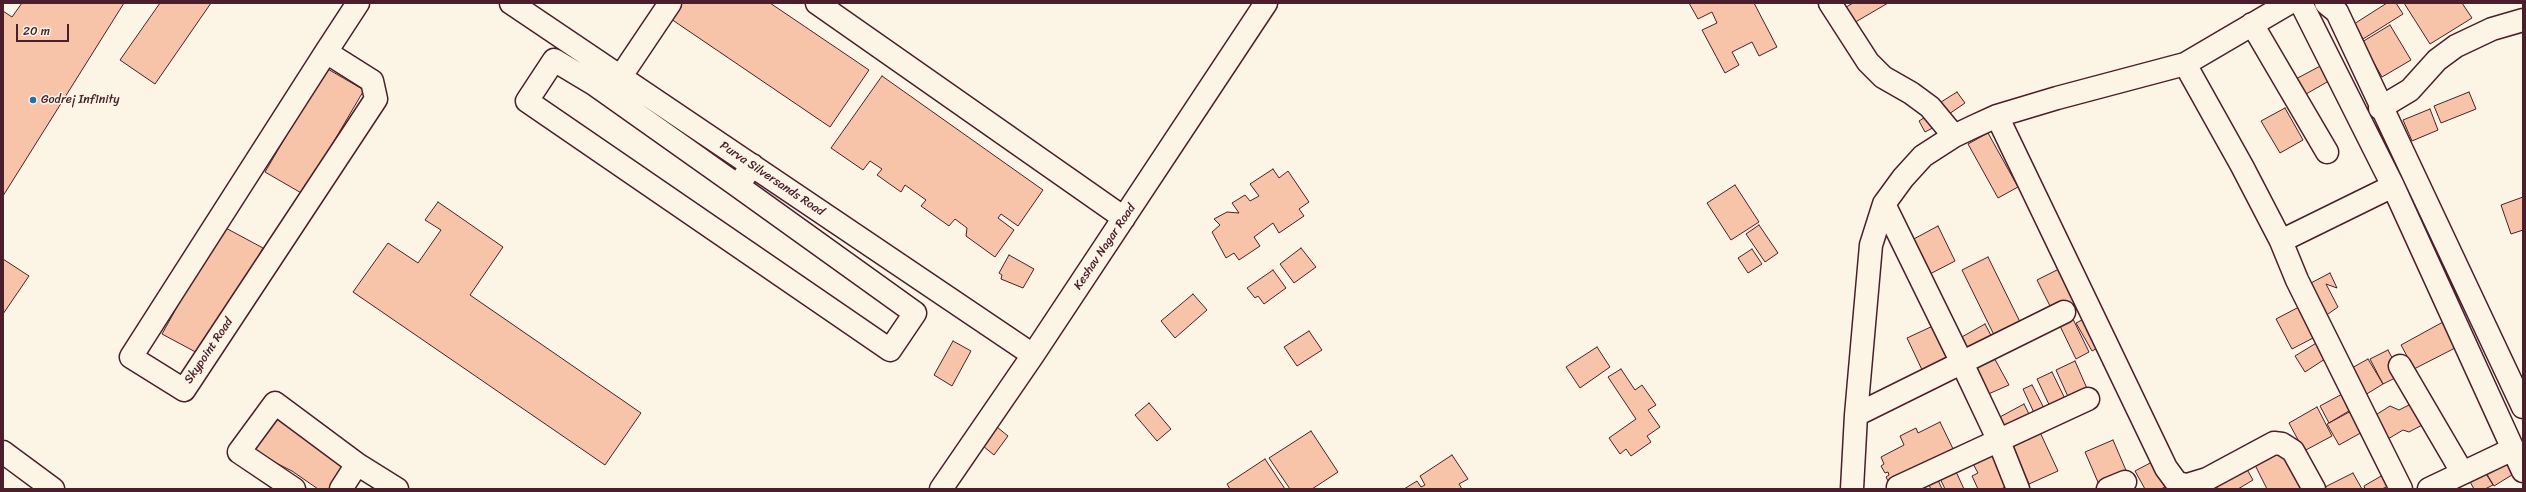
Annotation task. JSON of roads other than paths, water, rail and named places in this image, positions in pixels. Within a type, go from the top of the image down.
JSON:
[{"type":"street","name":"Skypoint Road","points":[[326,52],[372,81],[376,99],[184,390],[131,357],[326,52],[358,3]]},
{"type":"street","name":"Purva Silversands Road","points":[[511,3],[1033,356]]},
{"type":"street","points":[[621,76],[670,3]]},
{"type":"street","points":[[818,3],[1124,218]]},
{"type":"street","name":"Keshav Nagar Road","points":[[941,489],[1033,356],[1266,3]]},
{"type":"street","points":[[1830,3],[1868,62],[1883,77],[1911,93],[1930,107],[1954,136]]},
{"type":"street","points":[[1852,489],[1856,415],[1871,245],[1884,204],[1923,156],[1954,136],[1997,116],[2186,64],[2289,3]]},
{"type":"street","points":[[2301,3],[2393,186],[2523,471]]},
{"type":"street","points":[[2326,3],[2337,12],[2380,108],[2516,374],[2523,407]]},
{"type":"street","points":[[2380,108],[2410,90],[2437,60],[2456,46],[2492,29],[2523,20]]},
{"type":"street","points":[[2252,24],[2327,152]]},
{"type":"street","points":[[554,60],[594,84],[738,186],[915,313],[890,350],[527,101],[554,60]]},
{"type":"street","points":[[2186,64],[2281,241],[2297,280],[2401,489]]},
{"type":"street","points":[[1997,116],[2166,468],[2177,483],[2187,485],[2210,484],[2274,443],[2282,444],[2293,451],[2314,489]]},
{"type":"street","points":[[738,186],[752,165]]},
{"type":"street","points":[[2281,241],[2393,186]]},
{"type":"street","points":[[1884,204],[1998,439],[2018,489]]},
{"type":"street","points":[[1856,415],[2064,312]]},
{"type":"street","points":[[2400,366],[2462,472]]},
{"type":"street","points":[[1898,487],[1998,439],[2088,399]]},
{"type":"street","points":[[294,489],[239,452],[275,403],[357,464],[397,489]]},
{"type":"street","points":[[2429,489],[2513,449]]},
{"type":"street","points":[[3,452],[53,489]]},
{"type":"street","points":[[341,489],[357,464]]},
{"type":"place","name":"Godrej Infinity","points":[[33,100]]}]
